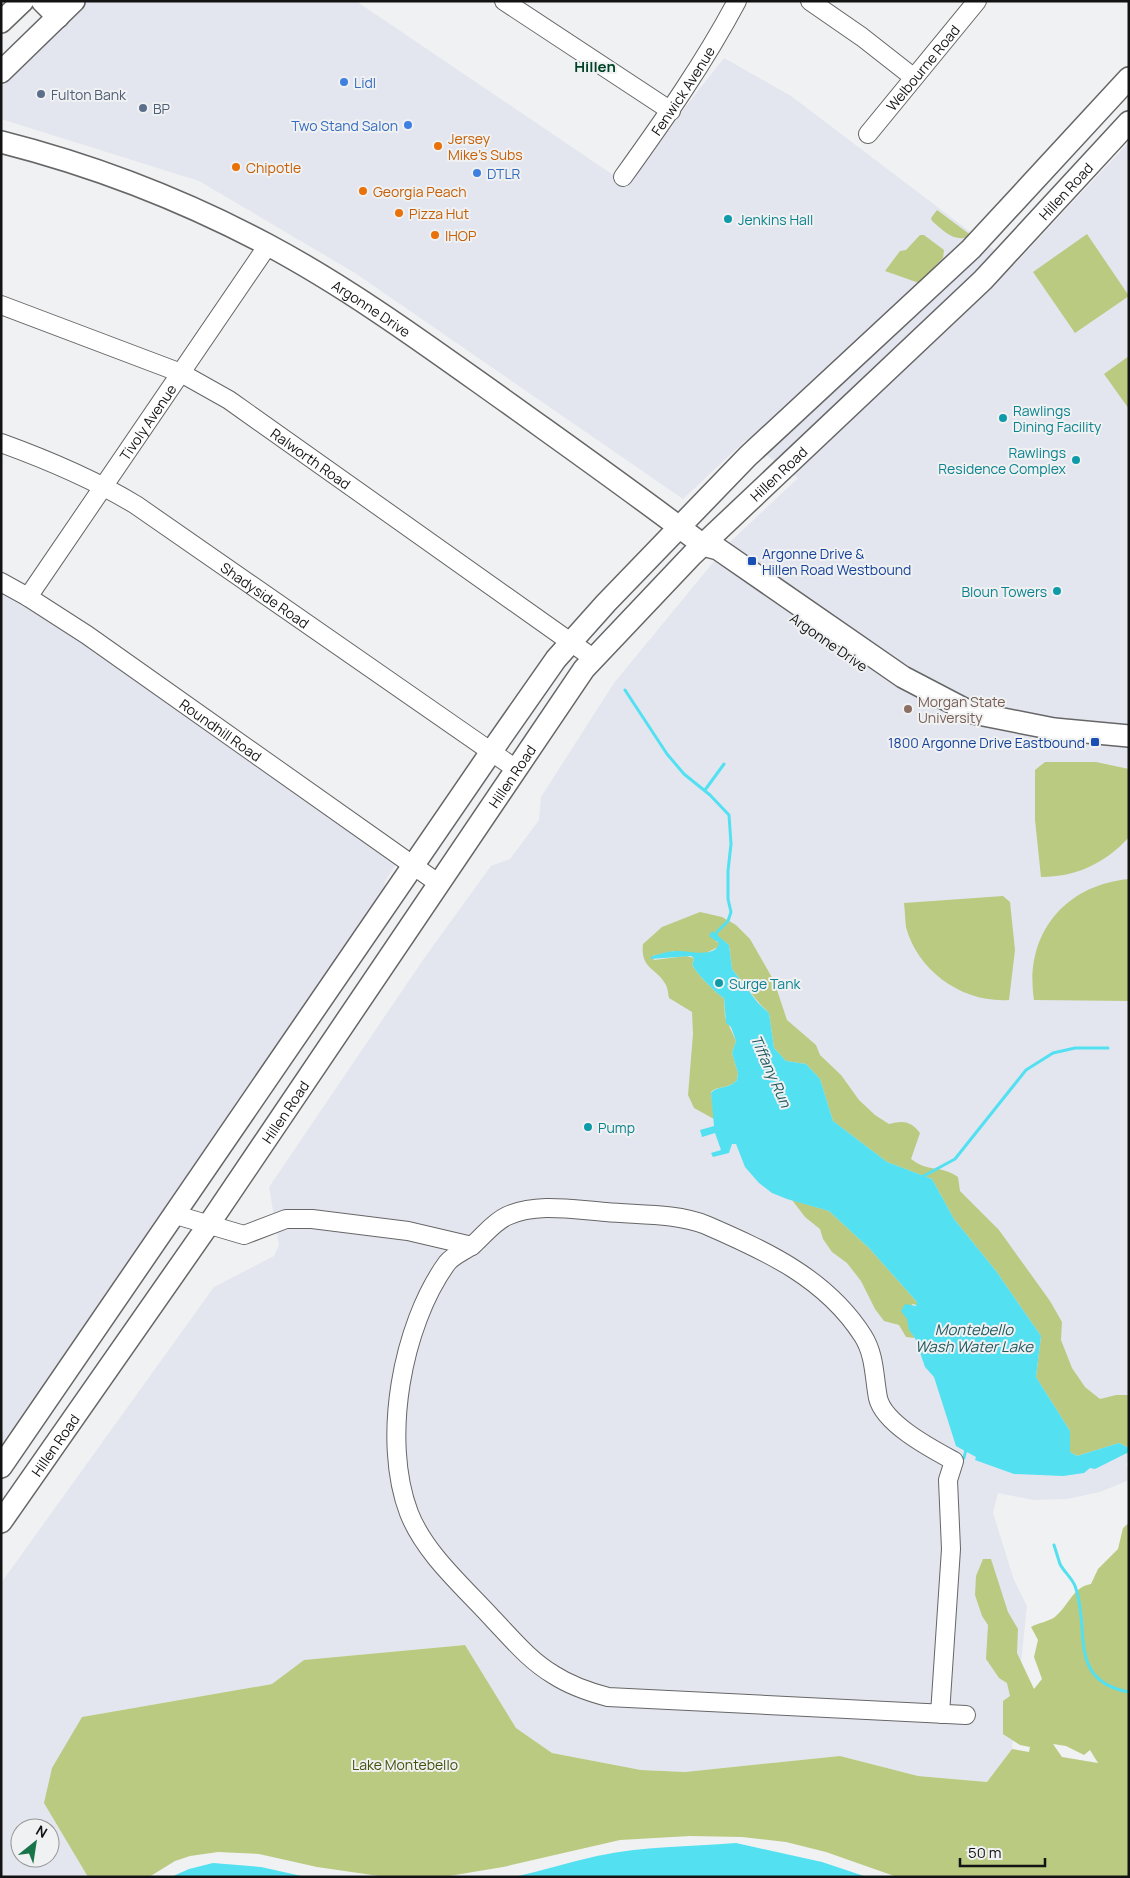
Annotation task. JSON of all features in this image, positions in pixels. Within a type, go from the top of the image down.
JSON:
[{"type":"main road","points":[[1,22],[23,1]]},
{"type":"main road","points":[[42,1],[56,9]]},
{"type":"main road","points":[[1,72],[56,9],[74,1]]},
{"type":"main road","name":"Hillen Road","points":[[1,1467],[176,1215],[491,752],[570,642],[748,456],[962,258],[1129,78]]},
{"type":"main road","name":"Hillen Road","points":[[1,1522],[209,1224],[438,883],[593,658],[703,544],[983,280],[1129,122]]},
{"type":"main road","name":"Argonne Drive","points":[[1,142],[124,182],[198,212],[268,245],[347,292],[409,333],[703,544],[718,549],[904,677],[970,712],[1054,730],[1129,736]]},
{"type":"main road","points":[[962,258],[983,280]]},
{"type":"main road","points":[[857,356],[877,381]]},
{"type":"street","points":[[504,1],[671,111]]},
{"type":"street","name":"Fenwick Avenue","points":[[623,177],[671,111],[715,42],[737,1]]},
{"type":"street","points":[[810,1],[862,37],[913,77]]},
{"type":"street","name":"Welbourne Road","points":[[868,134],[977,1]]},
{"type":"street","name":"Tivoly Avenue","points":[[28,597],[268,245]]},
{"type":"street","name":"Ralworth Road","points":[[1,305],[181,373],[259,420],[593,658]]},
{"type":"street","name":"Shadyside Road","points":[[1,443],[49,461],[104,486],[198,546],[516,769]]},
{"type":"street","name":"Roundhill Road","points":[[1,582],[28,597],[438,883]]},
{"type":"street","points":[[940,1714],[951,1548],[948,1480],[954,1461],[901,1427],[886,1414],[878,1398],[868,1345],[857,1327],[830,1295],[805,1275],[785,1263],[704,1225],[685,1219],[565,1209],[531,1209],[506,1216],[498,1221],[472,1246],[449,1260],[420,1310],[408,1354],[397,1418],[398,1458],[408,1510],[425,1542],[450,1572],[519,1646],[544,1668],[562,1680],[608,1697],[940,1714],[966,1715]]},
{"type":"street","points":[[176,1215],[244,1235],[286,1219],[312,1219],[408,1231],[472,1246]]},
{"type":"shaded area","points":[[89,1],[356,1],[625,183],[724,58],[791,96],[1014,265],[1129,142],[1129,1462],[1126,1464],[1129,1467],[1129,1480],[1100,1492],[1067,1499],[1034,1500],[998,1493],[993,1513],[1014,1580],[1027,1606],[1012,1749],[987,1782],[918,1776],[840,1756],[685,1772],[641,1770],[552,1753],[516,1728],[464,1645],[305,1660],[272,1684],[82,1717],[45,1803],[54,1818],[10,1818],[10,1868],[60,1868],[60,1829],[88,1877],[1,1877],[1,1583],[214,1287],[274,1256],[279,1245],[269,1187],[425,957],[491,866],[510,859],[539,820],[541,797],[614,683],[730,542],[798,478],[746,440],[683,499],[355,273],[199,181],[1,119],[1,87]]},
{"type":"shaded area","points":[[1,591],[47,617],[396,863],[385,882],[384,890],[1,1445]]},
{"type":"green space","points":[[937,210],[972,236],[960,238],[950,235],[932,221],[931,218]]},
{"type":"green space","points":[[1087,234],[1129,296],[1075,333],[1033,272]]},
{"type":"green space","points":[[920,235],[924,235],[944,250],[943,258],[919,283],[885,271],[900,251],[906,250]]},
{"type":"green space","points":[[1129,356],[1129,409],[1104,374]]},
{"type":"green space","points":[[1045,762],[1096,762],[1129,769],[1129,837],[1110,854],[1090,867],[1066,874],[1041,877],[1035,820],[1035,770]]},
{"type":"green space","points":[[1129,879],[1129,1001],[1034,1000],[1033,976],[1035,955],[1053,917],[1085,891],[1106,883]]},
{"type":"green space","points":[[1003,896],[1010,902],[1015,950],[1009,1000],[992,1000],[959,990],[945,982],[932,971],[912,943],[906,927],[904,903]]},
{"type":"green space","points":[[700,912],[722,917],[736,925],[750,939],[774,981],[787,1020],[816,1045],[820,1055],[841,1075],[859,1100],[875,1115],[889,1124],[906,1122],[917,1129],[920,1133],[911,1159],[923,1166],[945,1171],[958,1177],[960,1191],[999,1230],[1050,1301],[1062,1322],[1061,1340],[1072,1368],[1085,1387],[1100,1399],[1116,1395],[1129,1395],[1129,1448],[1119,1443],[1077,1456],[1070,1452],[1070,1431],[1036,1377],[1041,1336],[996,1271],[954,1219],[932,1179],[887,1162],[833,1121],[820,1079],[806,1064],[786,1061],[774,1048],[769,1013],[732,969],[729,945],[724,941],[715,941],[720,943],[718,947],[702,955],[674,951],[652,956],[654,960],[686,956],[694,958],[693,965],[695,969],[707,984],[724,998],[725,1017],[736,1041],[732,1053],[738,1073],[737,1080],[730,1085],[711,1092],[714,1119],[694,1108],[688,1095],[693,1034],[692,1012],[669,998],[666,985],[644,959],[643,944],[662,927]]},
{"type":"green space","points":[[792,1200],[829,1211],[869,1248],[917,1302],[917,1305],[912,1304],[909,1318],[910,1330],[915,1338],[906,1337],[899,1325],[884,1321],[875,1309],[861,1281],[847,1263],[832,1252],[823,1239],[820,1229],[805,1217]]},
{"type":"green space","name":"Lake Montebello","points":[[1129,1523],[1129,1877],[897,1877],[826,1852],[786,1842],[742,1837],[690,1836],[620,1840],[503,1867],[449,1876],[379,1876],[317,1867],[259,1854],[218,1852],[190,1856],[175,1861],[149,1877],[88,1877],[60,1830],[60,1818],[53,1818],[44,1803],[52,1768],[82,1717],[272,1684],[304,1660],[465,1645],[516,1728],[552,1753],[641,1770],[685,1772],[840,1756],[918,1776],[987,1782],[1012,1749],[1029,1752],[1030,1747],[1020,1745],[1003,1734],[1003,1701],[1010,1696],[1007,1683],[999,1678],[986,1659],[988,1625],[982,1616],[975,1595],[976,1576],[983,1559],[991,1559],[1008,1612],[1018,1629],[1017,1653],[1034,1689],[1042,1679],[1034,1657],[1038,1640],[1031,1627],[1054,1618],[1075,1593],[1091,1584],[1098,1569],[1118,1549],[1123,1528]],"holes":[[[1053,1744],[1066,1746],[1084,1755],[1090,1750],[1098,1763],[1062,1757]]]},
{"type":"water","name":"Montebello Wash Water Lake","points":[[712,931],[729,945],[732,969],[758,1003],[769,1013],[774,1048],[786,1061],[806,1064],[820,1079],[833,1121],[887,1162],[932,1179],[954,1219],[996,1271],[1041,1336],[1036,1377],[1070,1431],[1070,1452],[1077,1456],[1119,1443],[1129,1448],[1129,1452],[1095,1469],[1090,1468],[1084,1473],[1063,1476],[1014,1474],[975,1460],[976,1457],[956,1446],[934,1377],[925,1367],[915,1338],[909,1330],[907,1319],[901,1311],[905,1304],[916,1306],[917,1302],[869,1248],[829,1211],[772,1193],[759,1183],[745,1167],[736,1144],[732,1144],[729,1153],[713,1157],[711,1153],[721,1150],[715,1133],[702,1137],[700,1130],[714,1126],[711,1093],[734,1083],[737,1080],[738,1073],[732,1053],[736,1041],[731,1027],[726,1023],[724,998],[698,974],[693,966],[694,958],[691,956],[650,959],[652,956],[670,951],[700,953],[713,951],[719,943],[709,936]]},
{"type":"water","points":[[736,1843],[822,1862],[867,1877],[514,1877],[614,1853]]},
{"type":"water","points":[[213,1863],[261,1867],[306,1877],[171,1877],[189,1869]]},
{"type":"waterway","name":"Tiffany Run","points":[[625,690],[667,754],[684,774],[710,795],[729,815],[731,844],[728,871],[728,899],[731,912],[728,921],[716,933],[716,937]]},
{"type":"waterway","points":[[705,790],[724,764]]},
{"type":"waterway","points":[[920,1178],[955,1159],[1026,1070],[1053,1053],[1075,1048],[1108,1048]]},
{"type":"waterway","name":"Tiffany Run","points":[[964,1458],[966,1449]]},
{"type":"waterway","name":"Tiffany Run","points":[[1054,1545],[1060,1564],[1075,1586],[1079,1602],[1084,1651],[1088,1665],[1096,1677],[1109,1686],[1129,1692]]},
{"type":"place","name":"Lidl","points":[[344,82]]},
{"type":"place","name":"Fulton Bank","points":[[41,94]]},
{"type":"place","name":"BP","points":[[143,108]]},
{"type":"place","name":"Two Stand Salon","points":[[408,125]]},
{"type":"place","name":"Jersey Mike's Subs","points":[[438,146]]},
{"type":"place","name":"Chipotle","points":[[236,167]]},
{"type":"place","name":"DTLR","points":[[477,173]]},
{"type":"place","name":"Georgia Peach","points":[[363,191]]},
{"type":"place","name":"Pizza Hut","points":[[399,213]]},
{"type":"place","name":"Jenkins Hall","points":[[728,219]]},
{"type":"place","name":"IHOP","points":[[435,235]]},
{"type":"place","name":"Rawlings Dining Facility","points":[[1003,418]]},
{"type":"place","name":"Rawlings Residence Complex","points":[[1076,460]]},
{"type":"place","name":"Argonne Drive & Hillen Road Westbound","points":[[752,561]]},
{"type":"place","name":"Bloun Towers","points":[[1057,591]]},
{"type":"place","name":"Morgan State University","points":[[908,709]]},
{"type":"place","name":"1800 Argonne Drive Eastbound","points":[[1095,742]]},
{"type":"place","name":"Surge Tank","points":[[719,983]]},
{"type":"place","name":"Pump","points":[[588,1127]]},
{"type":"district","name":"Hillen","points":[[595,66]]}]
